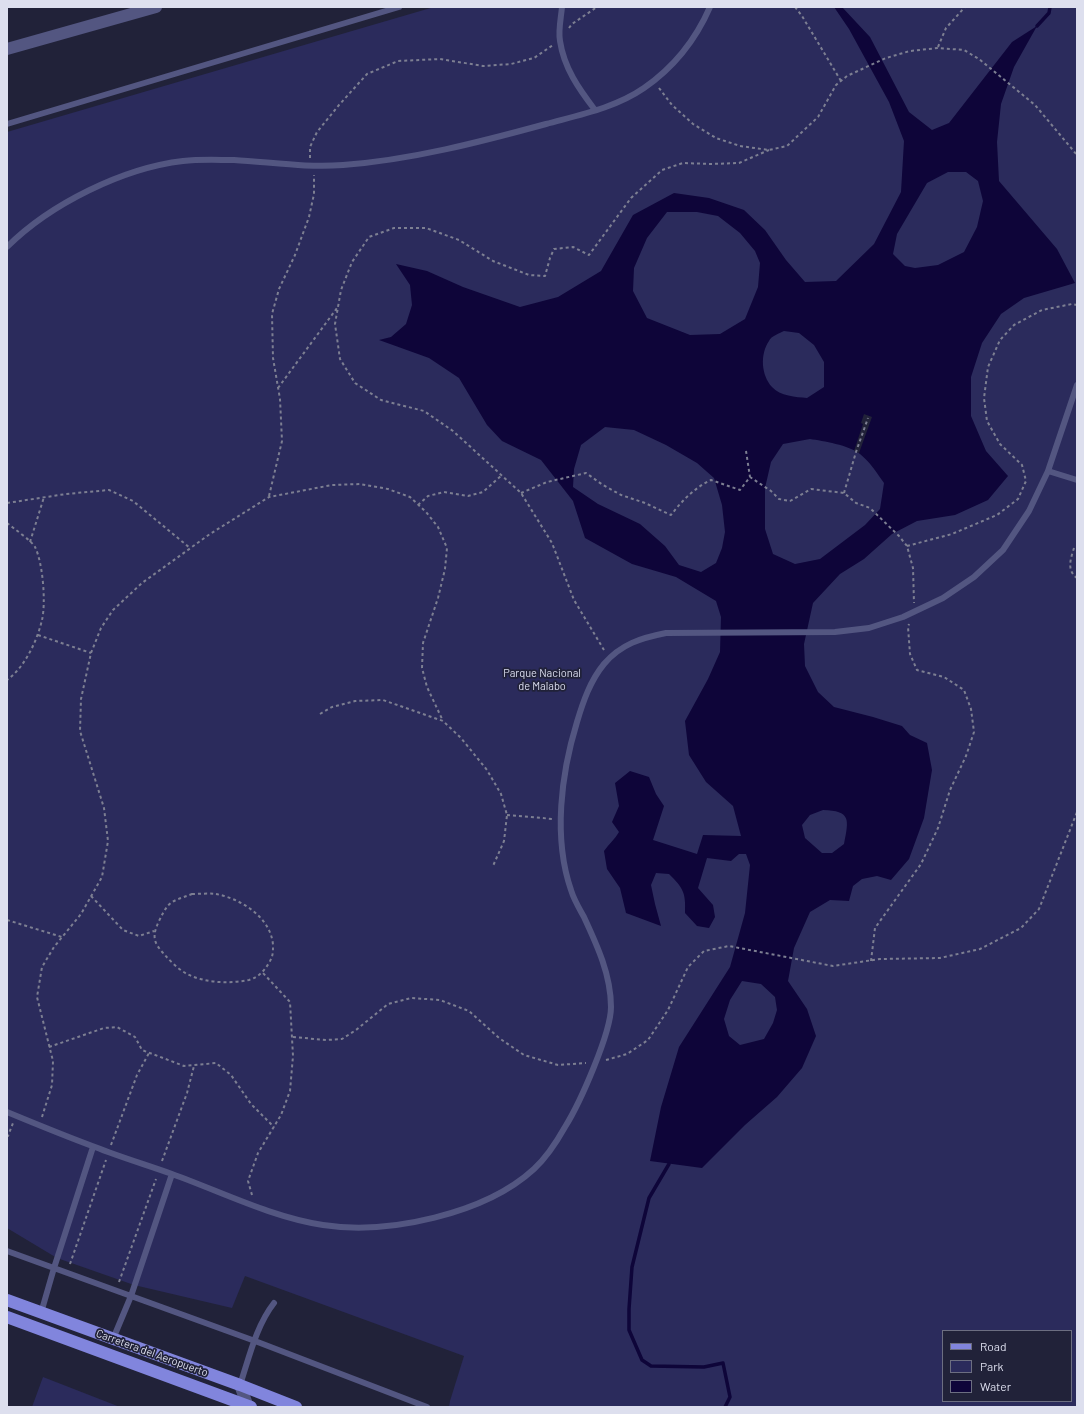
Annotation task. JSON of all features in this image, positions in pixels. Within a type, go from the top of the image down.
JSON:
[{"type":"main road","name":"Carretera del Aeropuerto","points":[[7,1300],[296,1407]]},
{"type":"main road","name":"Carretera del Aeropuerto","points":[[7,1317],[249,1407]]},
{"type":"street","points":[[7,49],[156,7]]},
{"type":"street","points":[[240,1385],[249,1407]]},
{"type":"lane","points":[[7,124],[399,7]]},
{"type":"lane","points":[[562,7],[560,40],[565,62],[579,89],[595,110]]},
{"type":"lane","points":[[7,247],[19,234],[68,202],[97,186],[138,170],[184,161],[233,160],[310,165],[342,165],[389,160],[500,136],[595,110],[615,103],[644,88],[667,69],[685,50],[704,21],[710,7]]},
{"type":"lane","points":[[7,1112],[94,1147],[172,1174],[255,1206],[292,1218],[324,1225],[360,1228],[394,1226],[450,1214],[475,1205],[510,1188],[533,1170],[550,1152],[570,1119],[595,1063],[608,1025],[611,1009],[609,987],[604,964],[572,891],[565,867],[562,843],[562,792],[569,748],[581,706],[592,682],[605,663],[622,648],[640,639],[666,633],[835,632],[869,628],[904,617],[943,598],[974,577],[1003,550],[1029,511],[1048,471],[1077,385]]},
{"type":"lane","points":[[1048,471],[1077,480]]},
{"type":"lane","points":[[41,1313],[54,1268],[94,1147]]},
{"type":"lane","points":[[113,1339],[131,1296],[172,1174]]},
{"type":"lane","points":[[7,1251],[255,1341],[428,1407]]},
{"type":"lane","points":[[240,1385],[267,1312],[274,1303]]},
{"type":"path","points":[[269,497],[282,441],[280,398],[273,358],[272,314],[279,289],[295,255],[310,217],[315,176],[310,165],[310,147],[317,132],[367,74],[398,61],[440,59],[483,66],[512,64],[534,58],[560,40],[572,24],[597,7]]},
{"type":"path","points":[[795,7],[841,81]]},
{"type":"path","points":[[938,48],[946,28],[965,7]]},
{"type":"path","points":[[610,659],[574,600],[552,543],[521,493],[453,431],[424,411],[381,400],[355,383],[340,359],[335,324],[342,290],[352,262],[369,237],[394,228],[426,228],[459,240],[493,261],[529,275],[545,276],[554,249],[573,247],[589,255],[631,198],[662,170],[683,163],[740,163],[769,150],[787,146],[818,117],[836,85],[847,76],[886,58],[910,51],[938,48],[964,50],[986,65],[1035,105],[1077,155]]},
{"type":"path","points":[[654,80],[672,105],[693,124],[716,138],[740,146],[769,150]]},
{"type":"path","points":[[907,546],[952,534],[991,518],[1018,499],[1026,481],[1022,465],[1000,444],[987,421],[984,398],[988,367],[1000,340],[1014,325],[1042,310],[1072,304],[1077,305]]},
{"type":"path","points":[[278,388],[338,307]]},
{"type":"path","points":[[844,493],[868,418]]},
{"type":"path","points":[[521,493],[547,482],[586,473],[603,485],[621,494],[671,515],[700,485],[710,480],[740,490],[750,477],[746,451]]},
{"type":"path","points":[[418,505],[428,496],[444,492],[468,496],[483,492],[502,475]]},
{"type":"path","points":[[750,477],[771,491],[779,499],[790,501],[811,489],[844,493],[856,503],[870,508],[899,536],[907,546],[913,568],[914,612],[908,627],[910,654],[917,670],[944,677],[964,690],[971,709],[974,732],[966,756],[950,790],[938,828],[921,864],[875,928],[871,961]]},
{"type":"path","points":[[39,1125],[52,1085],[53,1061],[37,998],[42,967],[54,947],[81,914],[102,877],[108,841],[104,808],[80,731],[81,700],[91,653],[100,628],[113,610],[142,583],[210,534],[269,497],[332,485],[360,484],[388,489],[410,497],[426,512],[438,527],[447,548],[445,569],[438,598],[423,643],[422,668],[427,687],[443,721],[461,738],[487,770],[501,794],[507,815],[504,841],[494,866]]},
{"type":"path","points":[[7,503],[109,490],[133,501],[190,548]]},
{"type":"path","points":[[30,542],[44,498]]},
{"type":"path","points":[[7,523],[34,546],[42,566],[44,589],[43,618],[38,635],[24,662],[7,680]]},
{"type":"path","points":[[1074,548],[1069,564],[1074,576],[1077,578]]},
{"type":"path","points":[[38,635],[91,653]]},
{"type":"path","points":[[320,714],[332,707],[355,701],[383,700],[443,721]]},
{"type":"path","points":[[293,1038],[326,1040],[342,1039],[356,1030],[388,1004],[411,998],[440,1000],[469,1011],[499,1038],[524,1055],[558,1064],[595,1063],[627,1054],[648,1040],[668,1010],[688,967],[704,951],[729,946],[833,966],[871,961],[940,958],[980,949],[1021,928],[1039,910],[1077,812]]},
{"type":"path","points":[[507,815],[562,820]]},
{"type":"path","points":[[192,894],[215,894],[238,901],[259,915],[272,935],[273,956],[262,973],[252,979],[237,982],[210,981],[186,974],[170,962],[155,944],[154,931],[170,902],[192,894]]},
{"type":"path","points":[[91,896],[123,930],[139,936],[154,931]]},
{"type":"path","points":[[7,920],[62,937]]},
{"type":"path","points":[[255,1206],[248,1181],[258,1153],[281,1115],[290,1091],[294,1056],[290,1002],[262,973]]},
{"type":"path","points":[[50,1047],[104,1028],[117,1027],[135,1037],[142,1050],[184,1066],[216,1064],[231,1075],[252,1104],[274,1127]]},
{"type":"path","points":[[7,1135],[15,1116]]},
{"type":"green space","name":"Parque Nacional de Malabo","points":[[434,7],[1077,7],[1077,1407],[449,1407],[464,1356],[245,1276],[232,1308],[134,1285],[57,1258],[7,1228],[7,132]]},
{"type":"green space","points":[[43,1377],[120,1407],[32,1407]]},
{"type":"water","points":[[834,7],[842,7],[870,37],[909,112],[932,130],[949,123],[1012,42],[1037,26],[1014,67],[1001,104],[997,142],[999,181],[1057,249],[1075,283],[1024,298],[1001,314],[982,343],[971,377],[971,416],[986,451],[1008,476],[988,500],[955,515],[917,521],[892,534],[864,559],[840,574],[813,603],[804,644],[805,666],[818,692],[834,707],[902,726],[910,735],[927,743],[932,770],[924,818],[909,859],[891,880],[877,876],[862,879],[853,886],[849,901],[830,900],[810,912],[794,948],[788,981],[807,1009],[816,1036],[802,1068],[777,1097],[745,1125],[702,1168],[650,1161],[661,1107],[679,1047],[730,967],[745,913],[750,865],[746,854],[739,854],[731,861],[707,858],[698,888],[713,905],[715,917],[709,928],[697,926],[685,913],[683,891],[674,879],[669,874],[656,873],[651,885],[661,926],[626,913],[620,888],[607,869],[604,851],[619,832],[612,822],[619,806],[615,783],[630,771],[649,777],[656,794],[664,806],[653,840],[697,854],[703,835],[741,836],[733,806],[706,782],[689,755],[685,721],[708,679],[720,652],[721,617],[716,601],[676,577],[632,564],[585,538],[573,501],[541,460],[502,441],[487,425],[459,378],[429,358],[379,340],[391,337],[406,324],[412,305],[410,285],[396,264],[427,271],[463,287],[520,307],[558,297],[601,271],[633,215],[674,193],[709,198],[744,210],[765,230],[786,260],[805,282],[836,281],[874,244],[901,192],[904,141],[889,102],[849,29]],"holes":[[[948,172],[966,172],[978,181],[983,201],[977,227],[964,252],[938,265],[915,268],[905,266],[893,254],[897,234],[927,183]],[[667,212],[697,212],[718,216],[740,233],[755,251],[760,263],[758,287],[745,319],[720,334],[690,335],[647,318],[633,291],[634,268],[647,238]],[[784,331],[799,333],[814,345],[824,362],[824,387],[807,398],[788,396],[772,387],[768,382],[764,371],[763,358],[766,346],[770,339]],[[605,427],[634,430],[666,445],[697,463],[714,478],[722,505],[725,532],[722,548],[716,563],[701,572],[679,565],[665,546],[640,524],[598,504],[573,487],[574,469],[581,445]],[[810,439],[849,448],[867,460],[884,483],[880,509],[865,525],[820,559],[795,564],[773,554],[765,529],[765,488],[771,462],[783,444]],[[823,810],[839,812],[846,818],[847,823],[844,844],[832,853],[822,853],[805,838],[802,825],[810,815]],[[742,981],[761,984],[775,997],[777,1010],[773,1023],[764,1039],[740,1045],[729,1036],[724,1019],[730,1000]]]},
{"type":"pier","points":[[864,414],[872,417],[859,453],[854,451],[863,424],[861,423]]},
{"type":"waterway","points":[[1037,26],[1049,13],[1050,7]]},
{"type":"waterway","points":[[669,1164],[649,1198],[632,1267],[629,1330],[642,1360],[651,1366],[704,1367],[723,1363],[730,1397],[725,1407]]}]
